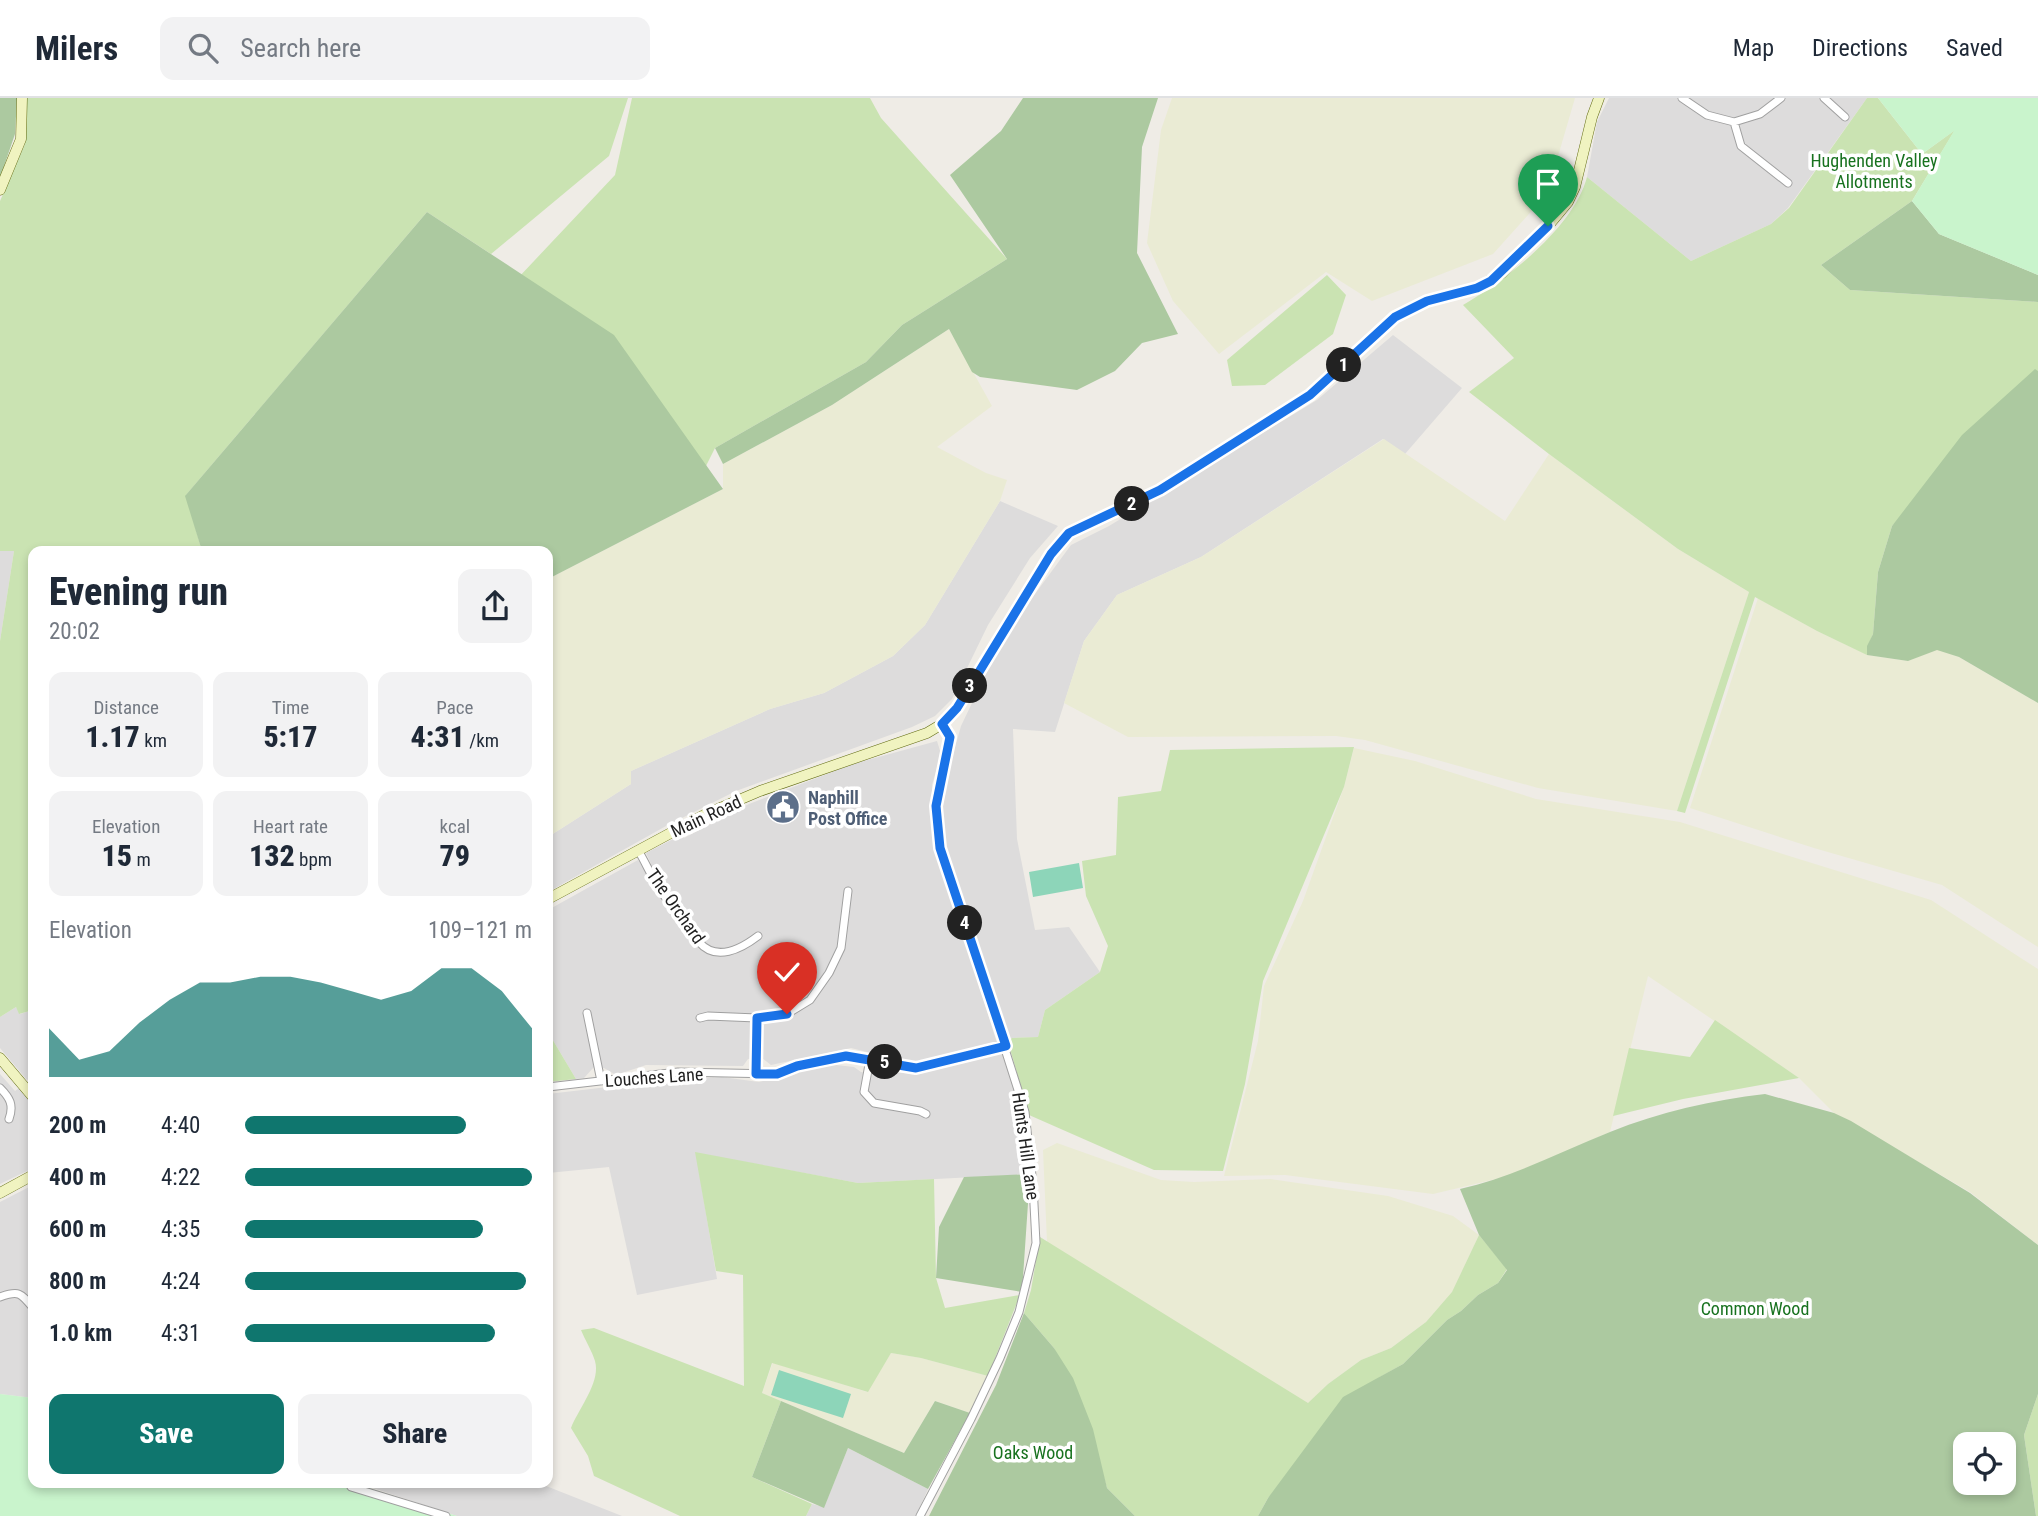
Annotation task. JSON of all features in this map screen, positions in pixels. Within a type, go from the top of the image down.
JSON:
[{"type":"street","points":[[0,190],[21,139],[22,98]]},
{"type":"street","points":[[946,721],[957,708],[1043,565],[1069,533],[1160,490],[1310,395],[1395,317],[1427,301],[1477,288],[1502,273],[1568,202],[1575,187],[1599,98]]},
{"type":"street","points":[[1682,98],[1707,115],[1734,122],[1760,114],[1781,98]]},
{"type":"street","points":[[1824,98],[1845,117]]},
{"type":"street","points":[[1734,122],[1741,146],[1788,183]]},
{"type":"street","name":"Main Road","points":[[553,896],[706,814],[749,796],[927,733],[946,721]]},
{"type":"street","name":"Hunts Hill Lane","points":[[920,1516],[1000,1357],[1019,1312],[1036,1243],[1025,1112],[1006,1046],[940,848],[936,806],[950,737],[946,721]]},
{"type":"street","name":"The Orchard","points":[[638,850],[664,896],[687,921],[696,939],[705,949],[717,953],[746,945],[758,936]]},
{"type":"street","points":[[701,1018],[757,1018],[787,1014],[810,1000],[829,973],[841,948],[848,891]]},
{"type":"street","points":[[743,935],[746,945]]},
{"type":"street","points":[[587,1013],[601,1080]]},
{"type":"street","points":[[756,1074],[757,1018]]},
{"type":"street","name":"Louches Lane","points":[[553,1086],[678,1072],[777,1074],[797,1066],[846,1056],[916,1068],[1006,1046]]},
{"type":"street","points":[[0,1058],[28,1091]]},
{"type":"street","points":[[870,1059],[864,1092],[874,1103],[926,1114]]},
{"type":"street","points":[[0,1088],[11,1102],[9,1119]]},
{"type":"street","points":[[0,1193],[28,1178]]},
{"type":"street","points":[[0,1297],[13,1292],[23,1294],[28,1301]]},
{"type":"street","points":[[354,1488],[446,1516]]},
{"type":"shaded area","points":[[1609,98],[1867,98],[1788,208],[1771,224],[1691,261],[1587,177],[1597,122]]},
{"type":"shaded area","points":[[1393,335],[1462,388],[1405,454],[1383,439],[1201,557],[1117,595],[1084,641],[1055,732],[1013,729],[1017,839],[1035,930],[1069,927],[1100,972],[1045,1010],[1038,1037],[1012,1038],[1008,1042],[949,864],[943,830],[943,790],[961,726],[1004,636],[1071,545],[1109,526],[1317,400]]},
{"type":"shaded area","points":[[1000,501],[1058,526],[1030,558],[988,625],[952,699],[935,716],[912,727],[736,791],[666,826],[553,889],[553,834],[631,784],[631,771],[770,709],[824,693],[893,656],[925,625]]},
{"type":"shaded area","points":[[0,551],[14,551],[0,641]]},
{"type":"shaded area","points":[[937,741],[941,754],[932,785],[932,825],[939,859],[997,1043],[915,1064],[851,1048],[771,1065],[762,1058],[748,1059],[743,1066],[646,1065],[616,1075],[604,1068],[594,1067],[584,1078],[576,1079],[553,1040],[553,907],[638,860],[644,868],[651,864],[646,853],[681,835],[684,838],[749,804],[853,764]]},
{"type":"shaded area","points":[[16,1007],[20,1014],[28,1012],[27,1080],[0,1048],[0,1017]]},
{"type":"shaded area","points":[[1004,1052],[1019,1097],[1030,1174],[858,1183],[696,1153],[717,1279],[637,1295],[609,1167],[553,1173],[553,1093],[676,1079],[722,1077],[759,1082],[827,1064],[854,1067],[861,1072],[874,1074],[880,1071],[916,1074]]},
{"type":"shaded area","points":[[0,1074],[15,1091],[22,1086],[28,1094],[28,1170],[0,1184]]},
{"type":"shaded area","points":[[28,1188],[28,1397],[0,1394],[0,1202]]},
{"type":"shaded area","points":[[848,1448],[928,1489],[916,1516],[806,1516],[812,1504],[824,1507]]},
{"type":"shaded area","points":[[373,1488],[551,1488],[622,1516],[457,1516]]},
{"type":"green space","points":[[0,98],[17,98],[15,134],[0,178]]},
{"type":"green space","points":[[24,98],[628,98],[609,156],[491,254],[427,212],[186,495],[201,546],[28,546],[28,1011],[19,1014],[16,1007],[0,1017],[0,641],[14,551],[0,551],[0,201],[25,144]]},
{"type":"green space","points":[[632,98],[870,98],[881,118],[1007,259],[902,325],[866,362],[715,448],[704,470],[518,278],[615,175]]},
{"type":"green space","points":[[1023,98],[1158,98],[1142,147],[1137,253],[1178,334],[1142,343],[1115,371],[1077,390],[980,377],[972,372],[949,329],[832,405],[723,464],[715,448],[866,362],[902,325],[1007,259],[950,175],[1001,131]]},
{"type":"green space","points":[[1172,98],[1575,98],[1547,194],[1493,254],[1372,301],[1326,272],[1219,354],[1173,301],[1147,243],[1161,130]]},
{"type":"green space","name":"Hughenden Valley Allotments","points":[[1867,98],[1878,98],[1922,154],[1955,130],[1912,201],[1821,265],[1850,290],[2038,302],[2038,371],[2035,370],[1892,526],[1878,572],[1873,634],[1867,655],[1755,597],[1685,813],[1677,811],[1749,592],[1678,549],[1469,392],[1514,358],[1463,305],[1518,267],[1553,233],[1580,196],[1587,177],[1691,261],[1771,224],[1789,208]]},
{"type":"green space","points":[[1878,98],[2038,98],[2038,275],[1939,234],[1912,201],[1954,131],[1922,154]]},
{"type":"green space","points":[[1912,201],[1939,234],[2038,275],[2038,302],[1850,290],[1821,265]]},
{"type":"green space","points":[[427,212],[614,335],[723,489],[553,576],[553,546],[200,546],[185,496]]},
{"type":"green space","points":[[1327,275],[1346,295],[1333,334],[1265,385],[1232,386],[1227,360]]},
{"type":"green space","points":[[949,329],[992,406],[937,447],[986,473],[1007,480],[1000,501],[925,625],[893,656],[824,693],[770,709],[631,771],[631,784],[553,834],[553,576],[723,489],[723,464],[832,405]]},
{"type":"green space","points":[[2035,369],[2038,371],[2038,703],[1959,657],[1937,650],[1908,661],[1867,655],[1867,646],[1873,634],[1878,572],[1892,526],[1962,435]]},
{"type":"green space","points":[[1384,439],[1505,521],[1549,454],[1678,549],[1749,592],[1677,811],[1538,788],[1365,740],[1336,736],[1128,737],[1064,703],[1084,641],[1117,595],[1201,557]]},
{"type":"green space","points":[[1758,598],[1817,631],[1868,655],[1908,661],[1937,649],[1959,657],[2038,703],[2038,947],[1942,885],[1690,808]]},
{"type":"green space","points":[[1354,747],[1344,787],[1263,981],[1245,1084],[1223,1171],[1154,1170],[1029,1115],[1008,1042],[1012,1038],[1038,1037],[1045,1010],[1100,972],[1108,946],[1086,896],[1082,861],[1116,855],[1118,797],[1161,791],[1170,750]]},
{"type":"green space","points":[[1354,748],[1415,761],[1536,799],[1680,822],[1931,900],[2038,969],[2038,1245],[1970,1192],[1834,1113],[1799,1078],[1648,976],[1610,1132],[1509,1176],[1433,1194],[1285,1175],[1224,1176],[1258,1041],[1264,986],[1303,901],[1344,787]]},
{"type":"green space","points":[[1079,863],[1083,888],[1033,897],[1029,872]]},
{"type":"green space","points":[[1715,1020],[1799,1078],[1683,1099],[1613,1116],[1629,1048],[1690,1057]]},
{"type":"green space","points":[[553,1040],[576,1079],[553,1081]]},
{"type":"green space","name":"Common Wood","points":[[1765,1094],[1834,1113],[1970,1193],[2038,1245],[2038,1394],[2024,1435],[2036,1516],[1258,1516],[1268,1498],[1343,1397],[1403,1364],[1447,1320],[1498,1283],[1507,1270],[1479,1235],[1460,1189],[1518,1171],[1648,1118],[1706,1103]]},
{"type":"green space","points":[[1057,1143],[1161,1180],[1194,1182],[1270,1179],[1388,1196],[1453,1216],[1479,1235],[1452,1293],[1426,1322],[1391,1348],[1361,1360],[1328,1384],[1308,1404],[1047,1242],[1043,1150]]},
{"type":"green space","points":[[695,1152],[858,1183],[934,1179],[936,1278],[945,1308],[1020,1295],[988,1376],[891,1353],[868,1392],[772,1363],[762,1393],[781,1401],[752,1477],[812,1504],[806,1516],[680,1516],[594,1476],[588,1456],[571,1428],[592,1386],[596,1369],[594,1357],[581,1330],[594,1328],[744,1386],[743,1275],[716,1271]]},
{"type":"green space","points":[[1030,1174],[1022,1292],[936,1278],[939,1227],[964,1177]]},
{"type":"green space","points":[[1479,1235],[1507,1269],[1498,1283],[1447,1320],[1403,1364],[1380,1377],[1268,1498],[1258,1516],[1135,1516],[1107,1488],[1054,1348],[1024,1313],[1031,1290],[1040,1237],[1308,1403],[1328,1384],[1361,1360],[1391,1348],[1426,1322],[1452,1292]]},
{"type":"green space","name":"Oaks Wood","points":[[1024,1313],[1054,1348],[1073,1378],[1093,1429],[1107,1488],[1135,1516],[929,1516],[996,1385]]},
{"type":"green space","points":[[891,1353],[988,1376],[970,1413],[935,1401],[904,1453],[762,1393],[773,1362],[867,1392]]},
{"type":"green space","points":[[779,1370],[851,1394],[843,1418],[771,1395]]},
{"type":"green space","points":[[0,1394],[28,1397],[28,1488],[369,1488],[457,1516],[0,1516]]},
{"type":"green space","points":[[2038,1394],[2038,1516],[2036,1516],[2024,1435]]},
{"type":"green space","points":[[781,1401],[904,1453],[935,1401],[970,1413],[928,1489],[848,1448],[824,1508],[752,1477]]},
{"type":"place","name":"Naphill Post Office","points":[[783,807]]},
{"type":"route","points":[[787,1014],[757,1018],[756,1074],[777,1074],[797,1066],[846,1056],[916,1068],[1006,1046],[940,848],[936,806],[950,737],[942,724],[957,708],[1051,554],[1069,533],[1160,490],[1310,395],[1395,317],[1427,301],[1477,288],[1491,281],[1548,226]]}]
